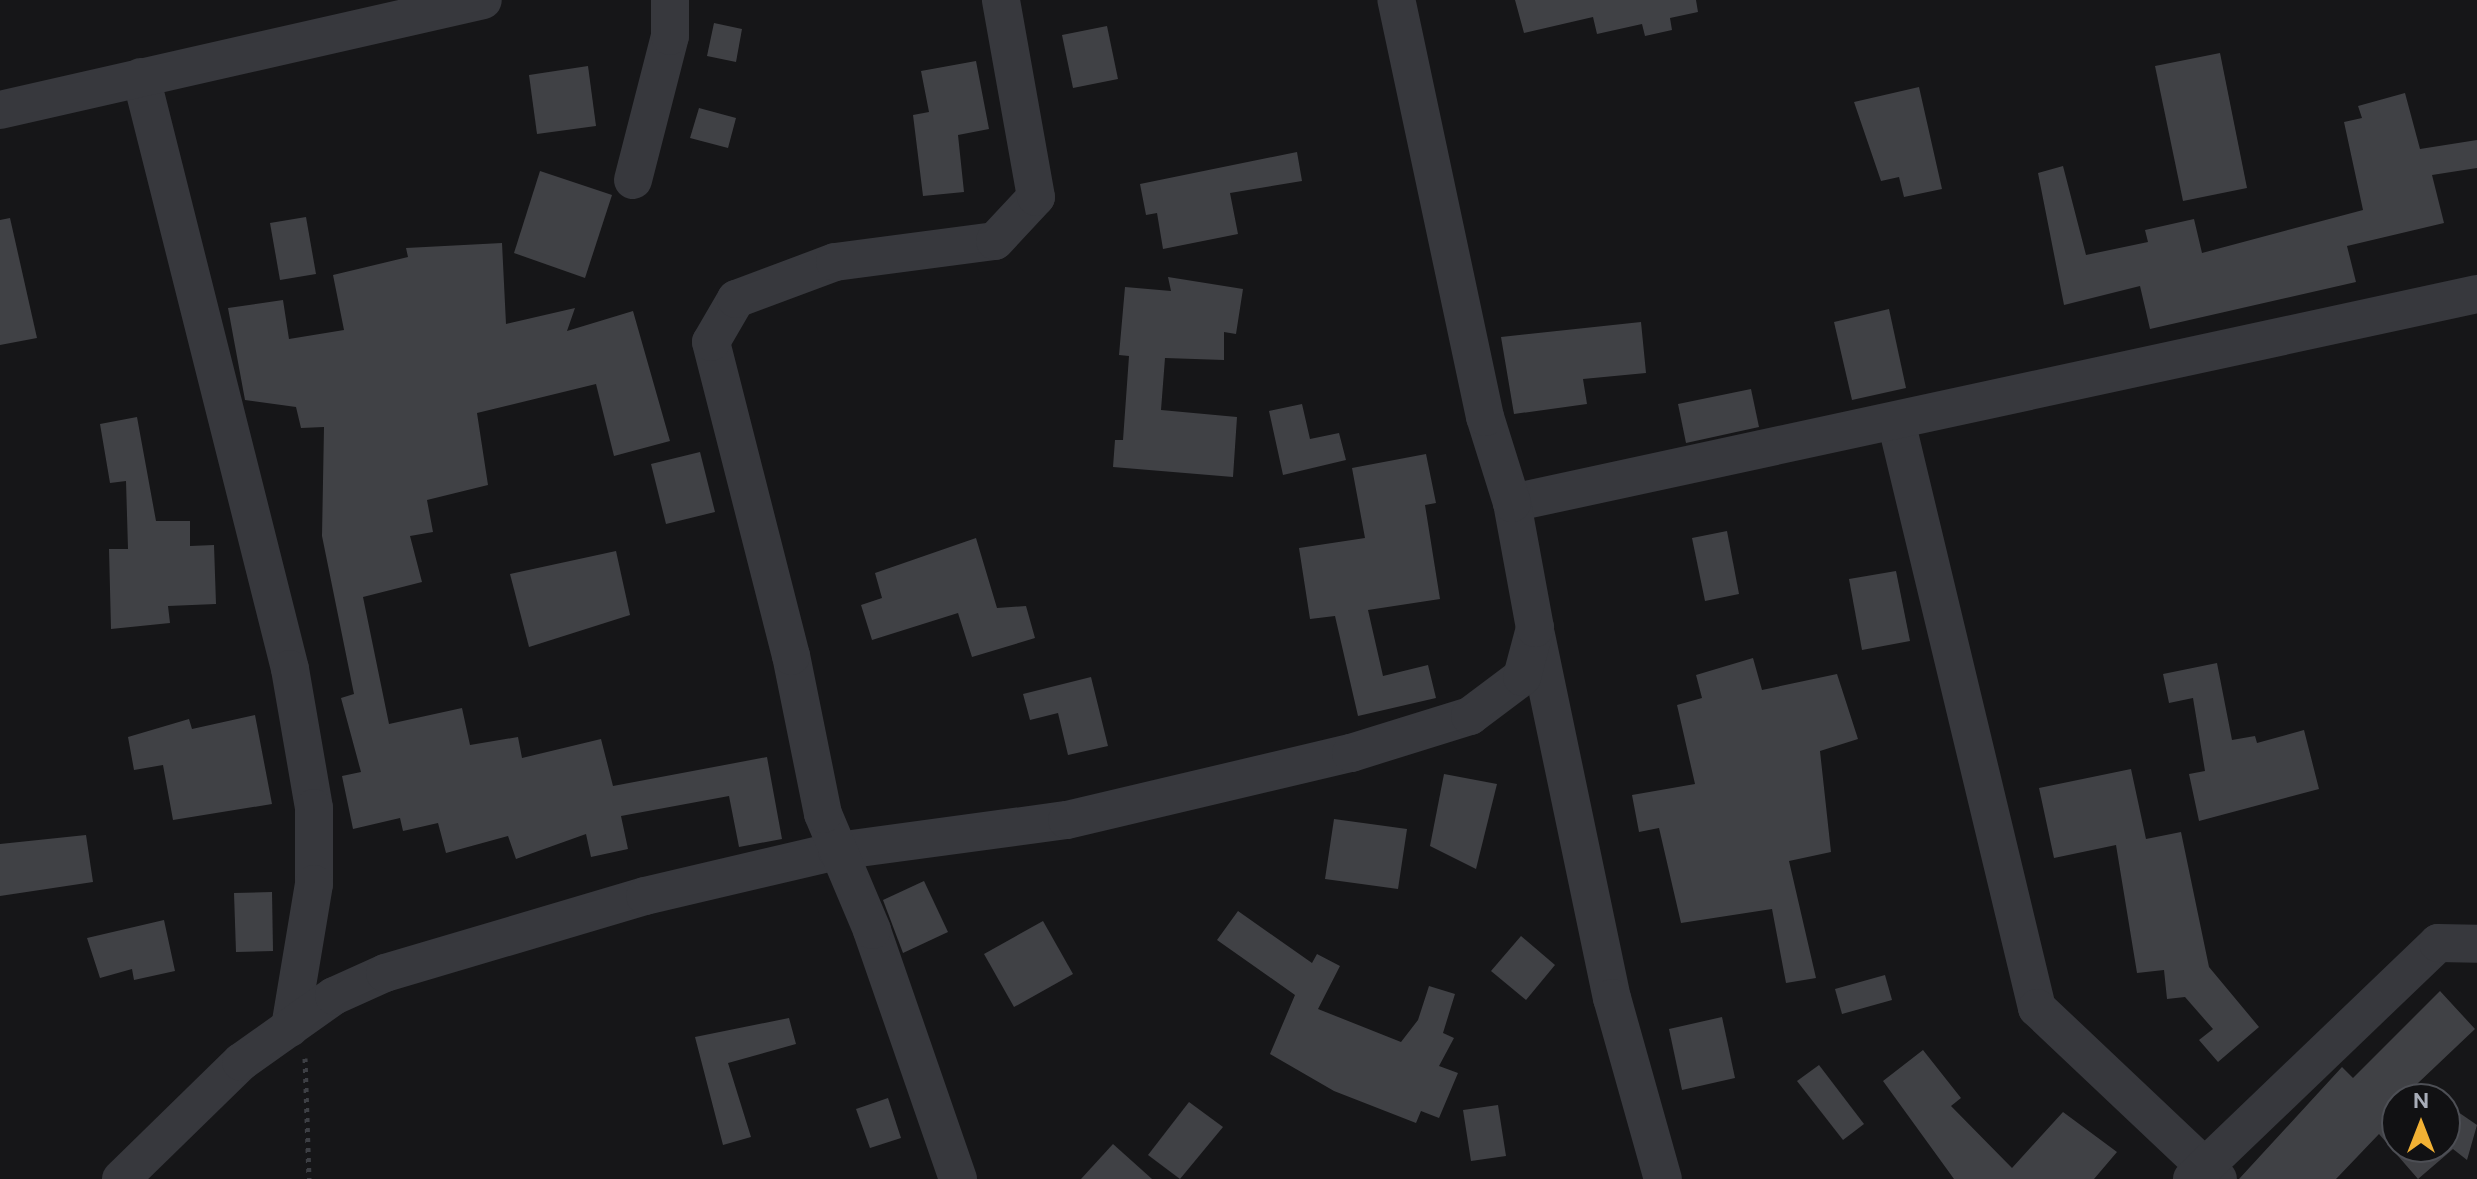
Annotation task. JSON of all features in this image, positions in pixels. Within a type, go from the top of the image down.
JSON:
[{"type":"street","points":[[0,110],[483,0]]},
{"type":"street","points":[[633,180],[670,36],[670,0]]},
{"type":"street","points":[[958,1179],[837,851],[711,342],[736,299],[835,262],[995,241],[1036,197],[1001,0]]},
{"type":"street","points":[[1396,0],[1485,417],[1512,503],[1612,998],[1663,1179]]},
{"type":"street","points":[[141,77],[290,669],[314,808],[314,884],[297,1022]]},
{"type":"street","points":[[1512,503],[1715,455],[1897,425],[2127,365],[2477,294]]},
{"type":"street","points":[[1897,425],[2037,1008],[2205,1174],[2438,943],[2477,944]]},
{"type":"street","points":[[121,1179],[241,1062],[297,1022],[385,973],[645,896],[837,851],[1067,820],[1470,716],[1522,677],[1535,628]]},
{"type":"path","points":[[297,1022],[309,1179]]},
{"type":"building","points":[[1515,0],[1696,0],[1698,12],[1670,18],[1672,30],[1645,36],[1642,24],[1597,34],[1593,17],[1524,33]]},
{"type":"building","points":[[714,23],[742,29],[736,62],[707,56]]},
{"type":"building","points":[[1107,26],[1118,79],[1073,88],[1062,35]]},
{"type":"building","points":[[2220,53],[2247,188],[2183,201],[2155,66]]},
{"type":"building","points":[[976,61],[989,129],[958,135],[964,192],[923,196],[913,115],[929,112],[921,71]]},
{"type":"building","points":[[588,66],[596,126],[537,134],[529,75]]},
{"type":"building","points":[[1919,87],[1942,189],[1904,197],[1899,177],[1881,181],[1854,102]]},
{"type":"building","points":[[2405,93],[2420,149],[2477,140],[2477,168],[2432,175],[2444,223],[2347,246],[2356,282],[2150,329],[2140,286],[2064,305],[2038,173],[2063,166],[2086,255],[2148,242],[2145,230],[2194,219],[2202,253],[2363,210],[2344,122],[2362,118],[2358,106]]},
{"type":"building","points":[[699,108],[736,118],[728,148],[690,138]]},
{"type":"building","points":[[1297,152],[1302,181],[1230,193],[1238,234],[1163,249],[1157,213],[1146,215],[1140,184]]},
{"type":"building","points":[[540,171],[612,195],[585,278],[514,253]]},
{"type":"building","points":[[306,217],[316,274],[280,280],[270,223]]},
{"type":"building","points":[[10,218],[37,338],[0,345],[0,220]]},
{"type":"building","points":[[502,243],[506,324],[575,308],[567,331],[633,311],[670,441],[614,456],[596,384],[477,413],[488,485],[427,500],[433,532],[410,536],[422,582],[363,597],[389,724],[462,708],[470,745],[518,737],[522,758],[601,739],[613,786],[767,757],[782,839],[739,847],[729,796],[621,816],[628,849],[591,857],[586,834],[516,859],[508,836],[446,853],[438,823],[403,831],[400,818],[353,829],[342,776],[361,772],[341,698],[354,694],[322,536],[324,427],[301,428],[296,407],[245,400],[228,308],[283,300],[289,339],[344,330],[333,275],[408,257],[406,248]]},
{"type":"building","points":[[1168,277],[1243,289],[1236,334],[1224,332],[1224,360],[1165,358],[1161,410],[1237,417],[1233,477],[1113,467],[1115,440],[1123,440],[1129,356],[1119,355],[1125,287],[1171,291]]},
{"type":"building","points":[[1889,309],[1906,388],[1852,400],[1834,322]]},
{"type":"building","points":[[1641,322],[1646,373],[1583,379],[1587,404],[1514,414],[1501,337]]},
{"type":"building","points":[[1751,389],[1759,427],[1686,443],[1678,404]]},
{"type":"building","points":[[1302,404],[1310,439],[1339,433],[1346,460],[1283,475],[1269,411]]},
{"type":"building","points":[[137,417],[156,521],[190,521],[190,546],[214,545],[216,604],[168,606],[170,623],[111,629],[109,549],[128,549],[126,481],[110,483],[100,424]]},
{"type":"building","points":[[700,452],[715,512],[666,524],[651,464]]},
{"type":"building","points":[[1426,454],[1436,503],[1425,505],[1440,599],[1368,610],[1383,676],[1428,665],[1436,698],[1358,716],[1335,616],[1310,619],[1299,548],[1365,538],[1352,468]]},
{"type":"building","points":[[1727,531],[1739,594],[1705,601],[1692,538]]},
{"type":"building","points":[[976,538],[997,608],[1026,606],[1035,638],[972,657],[958,613],[872,640],[861,605],[882,598],[875,573]]},
{"type":"building","points":[[616,551],[630,615],[529,647],[510,574]]},
{"type":"building","points":[[1896,571],[1910,641],[1862,650],[1849,579]]},
{"type":"building","points":[[1753,658],[1762,690],[1837,674],[1858,739],[1820,751],[1831,852],[1789,861],[1816,978],[1786,983],[1772,909],[1681,923],[1659,828],[1639,832],[1632,795],[1695,784],[1677,705],[1702,698],[1696,675]]},
{"type":"building","points":[[2217,663],[2232,740],[2255,736],[2257,743],[2304,730],[2319,789],[2199,821],[2189,774],[2205,771],[2193,698],[2169,703],[2163,674]]},
{"type":"building","points":[[1091,677],[1108,746],[1068,755],[1058,713],[1030,720],[1023,694]]},
{"type":"building","points":[[255,715],[272,804],[173,820],[163,765],[134,770],[128,737],[189,719],[192,729]]},
{"type":"building","points":[[2131,769],[2146,839],[2181,832],[2209,967],[2259,1027],[2218,1062],[2199,1040],[2213,1029],[2185,997],[2167,999],[2164,970],[2137,973],[2116,845],[2054,858],[2039,788]]},
{"type":"building","points":[[1444,774],[1497,784],[1476,869],[1430,846]]},
{"type":"building","points":[[1334,819],[1407,829],[1398,889],[1325,879]]},
{"type":"building","points":[[86,835],[93,882],[0,896],[0,844]]},
{"type":"building","points":[[924,881],[948,932],[903,953],[883,900]]},
{"type":"building","points":[[272,892],[273,951],[236,952],[234,893]]},
{"type":"building","points":[[1238,911],[1312,963],[1317,954],[1340,966],[1318,1009],[1401,1042],[1418,1020],[1429,986],[1455,994],[1443,1033],[1454,1038],[1439,1066],[1458,1073],[1439,1118],[1421,1111],[1416,1123],[1334,1091],[1270,1054],[1295,995],[1217,940]]},
{"type":"building","points":[[164,920],[175,971],[134,980],[132,969],[100,978],[87,938]]},
{"type":"building","points":[[1043,921],[1073,974],[1014,1007],[984,954]]},
{"type":"building","points":[[1521,936],[1555,965],[1526,1000],[1491,971]]},
{"type":"building","points":[[1885,975],[1892,1000],[1842,1014],[1835,989]]},
{"type":"building","points":[[2440,991],[2475,1029],[2418,1083],[2381,1083],[2381,1136],[2379,1134],[2336,1179],[2239,1179],[2342,1067],[2353,1078]]},
{"type":"building","points":[[1722,1017],[1735,1078],[1682,1090],[1669,1029]]},
{"type":"building","points":[[789,1018],[796,1044],[728,1063],[751,1137],[723,1145],[695,1037]]},
{"type":"building","points":[[1923,1050],[1961,1098],[1951,1106],[2012,1168],[2063,1112],[2117,1152],[2094,1179],[1954,1179],[1883,1081]]},
{"type":"building","points":[[1819,1065],[1864,1124],[1843,1140],[1797,1081]]},
{"type":"building","points":[[888,1098],[901,1138],[870,1148],[856,1109]]},
{"type":"building","points":[[1189,1102],[1223,1127],[1180,1179],[1148,1155]]},
{"type":"building","points":[[1498,1105],[1506,1156],[1471,1161],[1463,1110]]},
{"type":"building","points":[[2461,1114],[2477,1125],[2467,1160],[2461,1155]]},
{"type":"building","points":[[1113,1144],[1152,1179],[1081,1179]]},
{"type":"building","points":[[2404,1163],[2437,1163],[2418,1179]]}]
